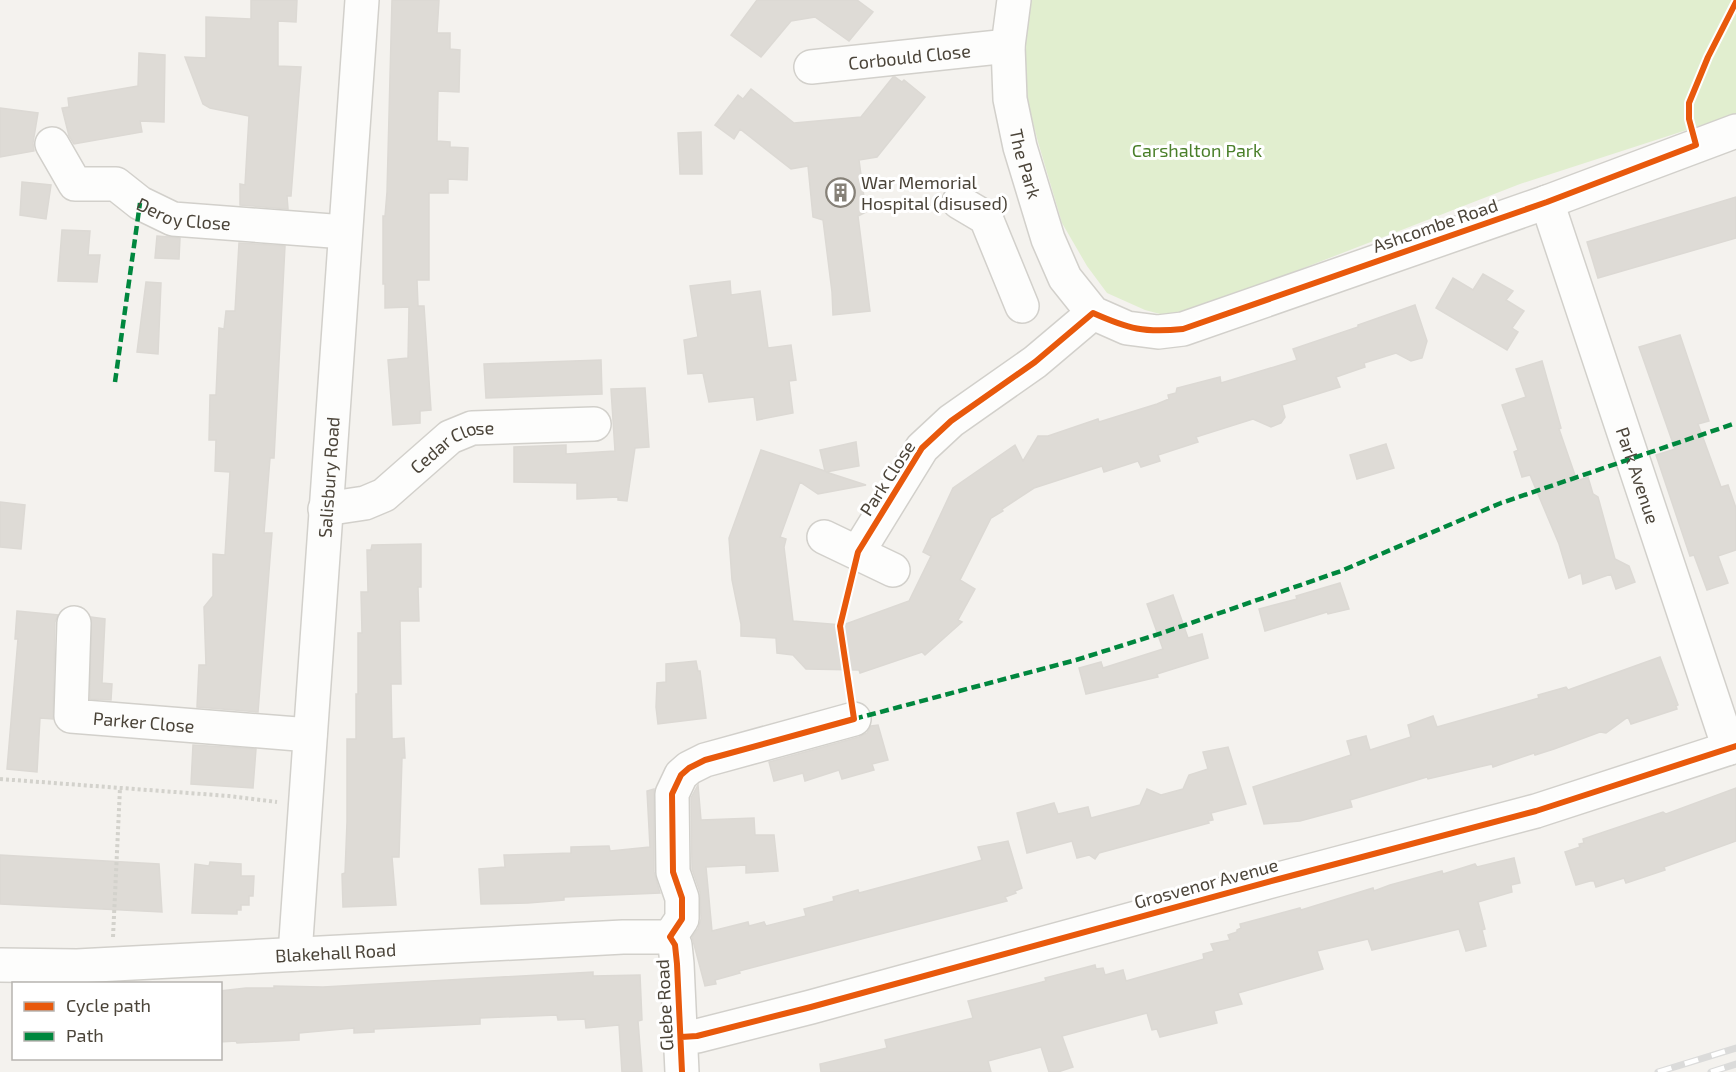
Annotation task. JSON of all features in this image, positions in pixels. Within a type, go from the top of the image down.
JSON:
[{"type":"street","name":"Salisbury Road","points":[[295,954],[362,0]]},
{"type":"street","name":"The Park","points":[[1014,0],[1008,46],[1010,99],[1020,147],[1048,239],[1065,278],[1093,313],[1126,328],[1158,332],[1183,329]]},
{"type":"street","name":"Corbould Close","points":[[811,67],[1008,46]]},
{"type":"street","name":"Ashcombe Road","points":[[1183,329],[1547,202],[1736,131]]},
{"type":"street","name":"Deroy Close","points":[[52,144],[75,184],[116,184],[140,203],[173,219],[345,232]]},
{"type":"street","points":[[960,202],[986,218],[1022,306]]},
{"type":"street","name":"Park Avenue","points":[[1547,202],[1732,747]]},
{"type":"street","name":"Park Close","points":[[858,552],[922,448],[951,421],[1035,362],[1093,313]]},
{"type":"street","name":"Cedar Close","points":[[325,509],[365,503],[384,495],[450,437],[472,428],[594,424]]},
{"type":"street","points":[[824,537],[893,570]]},
{"type":"street","name":"Parker Close","points":[[74,623],[70,716],[310,735]]},
{"type":"street","points":[[670,936],[681,919],[682,898],[673,872],[672,794],[681,775],[705,760],[854,719]]},
{"type":"street","name":"Grosvenor Avenue","points":[[681,1037],[697,1036],[811,1007],[1536,811],[1732,747]]},
{"type":"street","name":"Blakehall Road","points":[[0,965],[47,967],[623,936],[670,936]]},
{"type":"street","name":"Glebe Road","points":[[670,936],[675,945],[682,1072]]},
{"type":"path","points":[[854,719],[840,626],[858,552]]},
{"type":"path","points":[[0,780],[229,796],[305,805]]},
{"type":"path","points":[[112,964],[120,788]]},
{"type":"green space","name":"Carshalton Park","points":[[1020,0],[1736,0],[1736,114],[1520,184],[1175,318],[1145,310],[1107,293],[1087,266],[1062,223],[1026,95]]},
{"type":"building","points":[[251,0],[297,0],[296,22],[278,21],[278,66],[301,67],[291,196],[287,196],[288,209],[240,205],[240,184],[245,185],[249,116],[210,108],[203,104],[185,57],[206,58],[206,17],[251,19]]},
{"type":"building","points":[[392,0],[439,0],[437,33],[450,33],[450,49],[460,50],[459,92],[438,91],[437,141],[450,142],[450,147],[468,148],[467,180],[448,179],[448,193],[429,193],[429,280],[417,280],[418,306],[424,306],[431,410],[420,411],[420,423],[393,425],[388,360],[408,358],[409,307],[385,308],[385,284],[383,284],[383,216],[385,216],[387,192]]},
{"type":"building","points":[[757,0],[857,0],[873,12],[849,41],[815,17],[791,21],[761,57],[731,35]]},
{"type":"building","points":[[139,53],[165,55],[164,122],[140,121],[142,132],[74,144],[69,136],[62,108],[69,107],[68,98],[138,86]]},
{"type":"building","name":"War Memorial Hospital (disused)","points":[[893,77],[902,82],[904,80],[925,97],[877,157],[859,160],[866,212],[858,216],[870,311],[833,315],[823,220],[813,217],[808,166],[791,169],[740,129],[734,139],[715,125],[738,95],[743,99],[751,89],[794,123],[861,117]]},
{"type":"building","points":[[0,108],[38,113],[33,143],[34,151],[0,157]]},
{"type":"building","points":[[701,132],[702,174],[680,174],[678,133]]},
{"type":"building","points":[[22,182],[51,185],[46,219],[20,215]]},
{"type":"building","points":[[1736,197],[1736,238],[1598,278],[1587,242]]},
{"type":"building","points":[[62,230],[90,231],[88,255],[100,255],[97,282],[58,281]]},
{"type":"building","points":[[157,236],[180,238],[179,259],[155,258]]},
{"type":"building","points":[[239,243],[285,246],[274,458],[270,458],[264,533],[272,533],[258,712],[197,707],[199,665],[206,665],[204,607],[213,596],[213,554],[225,555],[230,472],[215,471],[216,440],[209,440],[210,395],[216,395],[219,328],[224,329],[226,311],[235,311]]},
{"type":"building","points":[[1483,274],[1513,291],[1506,300],[1524,311],[1512,328],[1518,332],[1507,350],[1436,308],[1453,278],[1473,290]]},
{"type":"building","points":[[730,281],[731,295],[760,291],[768,348],[791,345],[796,380],[789,381],[793,413],[757,420],[754,397],[709,402],[703,373],[688,374],[684,340],[698,337],[690,286]]},
{"type":"building","points":[[146,282],[161,283],[158,354],[137,352]]},
{"type":"building","points":[[1415,305],[1427,341],[1422,358],[1411,361],[1396,353],[1364,363],[1365,367],[1336,377],[1340,387],[1282,405],[1285,417],[1281,423],[1271,427],[1253,419],[1196,437],[1198,442],[1158,455],[1160,461],[1141,467],[1138,461],[1104,472],[1102,466],[1034,488],[1002,509],[1003,511],[991,518],[960,580],[975,589],[958,620],[962,622],[925,655],[922,652],[860,673],[859,670],[806,669],[793,655],[777,653],[776,638],[741,636],[741,624],[732,580],[729,538],[761,450],[825,471],[820,450],[856,442],[859,466],[826,472],[866,485],[818,494],[800,482],[780,537],[786,539],[784,547],[793,621],[843,625],[909,601],[931,556],[923,552],[953,488],[1015,445],[1023,461],[1038,436],[1048,436],[1098,419],[1099,422],[1157,404],[1169,399],[1168,395],[1176,393],[1177,388],[1220,377],[1221,383],[1297,360],[1293,349]]},
{"type":"building","points":[[1680,335],[1709,421],[1698,424],[1721,487],[1728,485],[1736,508],[1736,550],[1718,556],[1728,583],[1707,590],[1694,555],[1690,556],[1656,455],[1675,449],[1639,347]]},
{"type":"building","points":[[601,360],[602,394],[486,398],[484,364]]},
{"type":"building","points":[[1542,361],[1561,428],[1559,429],[1577,481],[1588,477],[1593,494],[1598,497],[1615,559],[1629,566],[1635,582],[1616,589],[1611,574],[1583,584],[1581,573],[1569,578],[1559,544],[1530,475],[1522,477],[1514,452],[1518,450],[1502,405],[1526,397],[1516,369]]},
{"type":"building","points":[[645,388],[649,447],[635,448],[627,501],[618,500],[618,497],[577,499],[577,483],[514,482],[514,447],[566,445],[566,454],[615,451],[611,389]]},
{"type":"building","points":[[1386,444],[1394,468],[1357,479],[1350,455]]},
{"type":"building","points":[[0,502],[25,505],[21,549],[0,547]]},
{"type":"building","points":[[421,544],[421,587],[418,587],[419,621],[400,621],[401,684],[391,684],[392,739],[404,738],[405,758],[402,758],[399,857],[392,857],[396,905],[343,907],[342,874],[345,873],[347,822],[347,739],[356,739],[358,633],[362,633],[361,592],[368,592],[367,550],[371,550],[372,545]]},
{"type":"building","points":[[1340,583],[1349,609],[1328,614],[1327,612],[1265,631],[1259,609],[1297,599],[1296,596]]},
{"type":"building","points":[[1173,595],[1188,638],[1202,634],[1208,658],[1157,674],[1158,677],[1086,694],[1079,668],[1101,662],[1103,668],[1163,649],[1147,604]]},
{"type":"building","points":[[17,611],[58,615],[55,622],[53,719],[40,718],[37,772],[7,769],[18,639],[15,639]]},
{"type":"building","points":[[91,617],[105,619],[102,683],[112,684],[111,700],[90,699]]},
{"type":"building","points":[[1660,657],[1678,705],[1677,709],[1631,724],[1628,717],[1606,733],[1600,732],[1554,749],[1535,755],[1534,753],[1493,767],[1492,764],[1428,779],[1427,777],[1350,800],[1352,807],[1300,821],[1264,824],[1253,787],[1351,755],[1347,741],[1366,736],[1370,750],[1411,737],[1408,725],[1433,716],[1437,727],[1539,698],[1538,695],[1566,687],[1568,690]]},
{"type":"building","points":[[696,661],[698,671],[700,671],[706,718],[658,724],[657,683],[666,682],[666,664]]},
{"type":"building","points":[[878,725],[888,760],[872,764],[874,770],[842,779],[839,770],[805,781],[803,773],[774,781],[769,762],[859,737],[867,733],[871,726]]},
{"type":"building","points":[[193,745],[256,749],[253,788],[191,784]]},
{"type":"building","points":[[1228,747],[1246,804],[1211,813],[1213,820],[1208,821],[1209,823],[1099,853],[1095,859],[1089,855],[1077,858],[1072,841],[1027,853],[1017,813],[1054,803],[1058,814],[1088,807],[1091,818],[1140,805],[1147,789],[1161,795],[1183,789],[1189,775],[1208,769],[1203,752]]},
{"type":"building","points":[[698,785],[701,820],[754,818],[755,835],[774,835],[778,871],[746,873],[746,865],[706,867],[712,931],[748,922],[749,926],[764,922],[766,926],[806,916],[804,909],[834,901],[833,897],[858,890],[859,893],[982,860],[978,847],[1008,841],[1022,888],[1005,897],[1007,901],[739,971],[740,973],[715,980],[716,984],[705,986],[692,937],[701,919],[700,892],[692,869],[691,798]]},
{"type":"building","points":[[1736,788],[1736,841],[1626,883],[1624,878],[1596,887],[1594,881],[1576,885],[1565,852],[1580,847],[1579,844],[1584,843],[1583,839],[1663,812],[1666,814]]},
{"type":"building","points":[[654,789],[654,872],[660,893],[564,897],[564,900],[481,904],[479,869],[505,867],[504,855],[571,853],[571,847],[609,846],[610,851],[650,847],[647,791]]},
{"type":"building","points":[[0,855],[159,864],[162,912],[0,904]]},
{"type":"building","points":[[1514,858],[1520,883],[1511,885],[1512,892],[1478,902],[1485,929],[1482,930],[1486,946],[1466,951],[1459,929],[1372,950],[1368,939],[1317,951],[1323,969],[1238,993],[1242,1004],[1214,1011],[1217,1023],[1160,1037],[1157,1029],[1152,1030],[1147,1013],[1062,1036],[1073,1067],[1058,1072],[1049,1072],[1041,1047],[988,1061],[991,1072],[821,1072],[820,1064],[887,1048],[885,1040],[973,1018],[968,1001],[1046,981],[1045,978],[1095,965],[1096,969],[1103,968],[1105,975],[1123,970],[1126,981],[1204,959],[1203,954],[1214,951],[1211,944],[1230,940],[1228,935],[1237,932],[1241,928],[1240,924],[1300,908],[1301,910],[1373,888],[1374,891],[1442,871],[1443,874],[1475,864],[1477,867]]},
{"type":"building","points":[[210,862],[241,864],[241,876],[254,876],[253,896],[249,896],[249,905],[241,905],[241,910],[237,910],[237,914],[192,913],[195,864],[209,866]]},
{"type":"building","points":[[593,972],[593,976],[640,975],[642,1020],[638,1021],[642,1072],[622,1072],[619,1025],[586,1028],[585,1019],[558,1020],[557,1015],[480,1018],[480,1024],[374,1029],[374,1032],[354,1033],[354,1028],[299,1033],[299,1040],[222,1042],[222,991],[274,988],[274,986],[323,987]]},
{"type":"railway","points":[[1658,1072],[1736,1048]]},
{"type":"railway","points":[[1711,1072],[1736,1064]]},
{"type":"marked path","points":[[115,382],[140,203]]},
{"type":"marked path","points":[[854,719],[1076,660],[1162,633],[1341,571],[1501,503],[1736,423]]},
{"type":"cycle path","points":[[682,1072],[677,964],[675,945],[670,937],[682,919],[682,898],[673,872],[672,794],[681,775],[705,760],[854,719],[840,626],[858,552],[922,448],[951,421],[1035,362],[1093,313],[1117,323],[1147,330],[1183,329],[1547,202],[1696,145],[1689,119],[1689,103],[1708,57],[1736,2]]},
{"type":"cycle path","points":[[681,1037],[697,1036],[811,1007],[1536,811],[1736,746]]},
{"type":"place","name":"War Memorial Hospital (disused)","points":[[840,192]]}]
